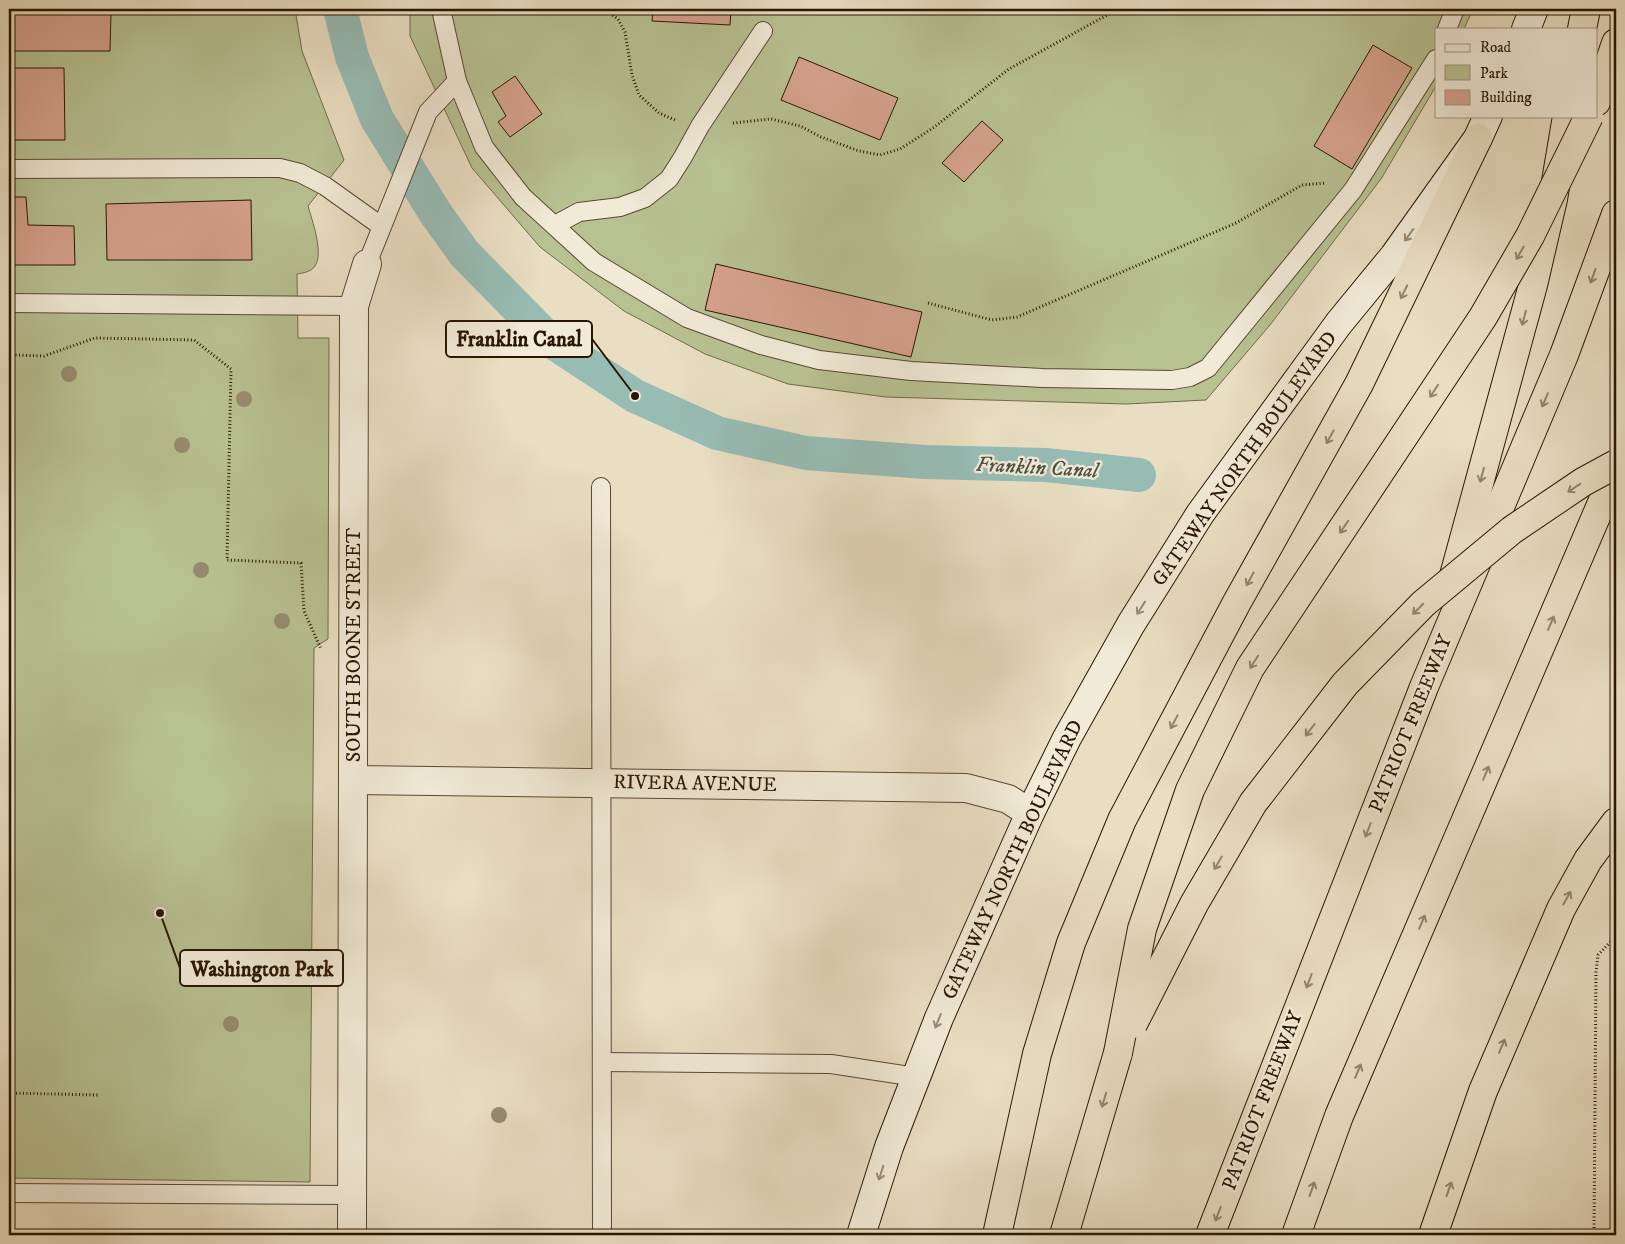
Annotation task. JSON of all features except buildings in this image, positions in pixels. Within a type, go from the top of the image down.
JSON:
[{"type":"highway","points":[[1582,28],[1586,9]]},
{"type":"highway","points":[[1598,96],[1616,43]]},
{"type":"highway","points":[[1424,687],[1533,285],[1553,199],[1567,118]]},
{"type":"highway","points":[[1064,1235],[1118,1053],[1142,929],[1190,790],[1250,668],[1483,317],[1530,236],[1588,118]]},
{"type":"highway","points":[[997,1235],[1037,1054],[1071,943],[1122,820],[1236,604],[1359,384],[1483,127]]},
{"type":"highway","name":"PATRIOT FREEWAY","points":[[1210,1235],[1424,687],[1564,355],[1616,214]]},
{"type":"highway","points":[[1118,1053],[1194,904],[1253,802],[1345,684],[1423,604],[1512,530],[1583,482],[1616,464]]},
{"type":"highway","points":[[1296,1235],[1339,1116],[1616,470]]},
{"type":"highway","points":[[1433,1235],[1483,1091],[1561,909],[1588,860],[1616,822]]},
{"type":"street","points":[[1526,28],[1534,9]]},
{"type":"street","name":"GATEWAY NORTH BOULEVARD","points":[[860,1235],[889,1147],[939,1018],[1030,813],[1067,738],[1131,624],[1200,514],[1340,323],[1394,256],[1483,127]]},
{"type":"street","name":"SOUTH BOONE STREET","points":[[352,1235],[354,306],[367,264]]},
{"type":"street","name":"RIVERA AVENUE","points":[[354,780],[966,788],[1008,799],[1030,813]]},
{"type":"lane","points":[[441,9],[457,81],[484,147],[523,196],[594,262],[687,318],[761,345],[819,360],[911,371],[1033,378],[1172,380],[1190,377],[1208,368],[1353,190],[1435,60]]},
{"type":"lane","points":[[1447,28],[1455,9]]},
{"type":"lane","points":[[555,225],[579,212],[620,207],[645,198],[669,179],[700,126],[762,31]]},
{"type":"lane","name":"SOUTH BOONE STREET","points":[[367,264],[428,112],[457,81]]},
{"type":"lane","points":[[9,169],[280,168],[300,173],[384,220]]},
{"type":"lane","points":[[9,303],[354,306]]},
{"type":"lane","points":[[601,487],[602,1235]]},
{"type":"lane","points":[[602,1062],[831,1064],[916,1077]]},
{"type":"lane","points":[[9,1193],[353,1195]]},
{"type":"path","points":[[604,9],[618,19],[625,32],[632,75],[638,95],[659,113],[677,121],[700,126],[771,119],[800,126],[821,137],[859,151],[880,155],[900,149],[917,139],[1009,69],[1118,9]]},
{"type":"path","points":[[928,303],[992,320],[1016,317],[1236,223],[1302,185],[1327,182],[1353,190]]},
{"type":"path","points":[[9,353],[12,355],[44,356],[95,338],[194,340],[231,369],[227,560],[301,563],[304,611],[321,649]]},
{"type":"path","points":[[1594,1235],[1596,972],[1598,955],[1616,936]]},
{"type":"path","points":[[9,1093],[98,1095]]},
{"type":"green space","points":[[9,9],[295,9],[302,51],[344,160],[308,206],[318,245],[317,260],[311,270],[297,274],[298,338],[329,338],[328,639],[314,648],[310,1182],[9,1178]]},
{"type":"green space","points":[[410,9],[1473,9],[1464,28],[1435,28],[1435,88],[1381,179],[1270,325],[1206,400],[1126,404],[886,397],[788,384],[705,354],[624,311],[540,247],[472,168],[410,36]]},
{"type":"waterway","name":"Franklin Canal","points":[[340,9],[352,57],[377,119],[436,214],[464,253],[548,339],[635,396],[717,433],[806,453],[925,462],[1046,465],[1139,475]]},
{"type":"place","name":"Franklin Canal","points":[[635,396]]},
{"type":"place","name":"Washington Park","points":[[160,913]]}]
